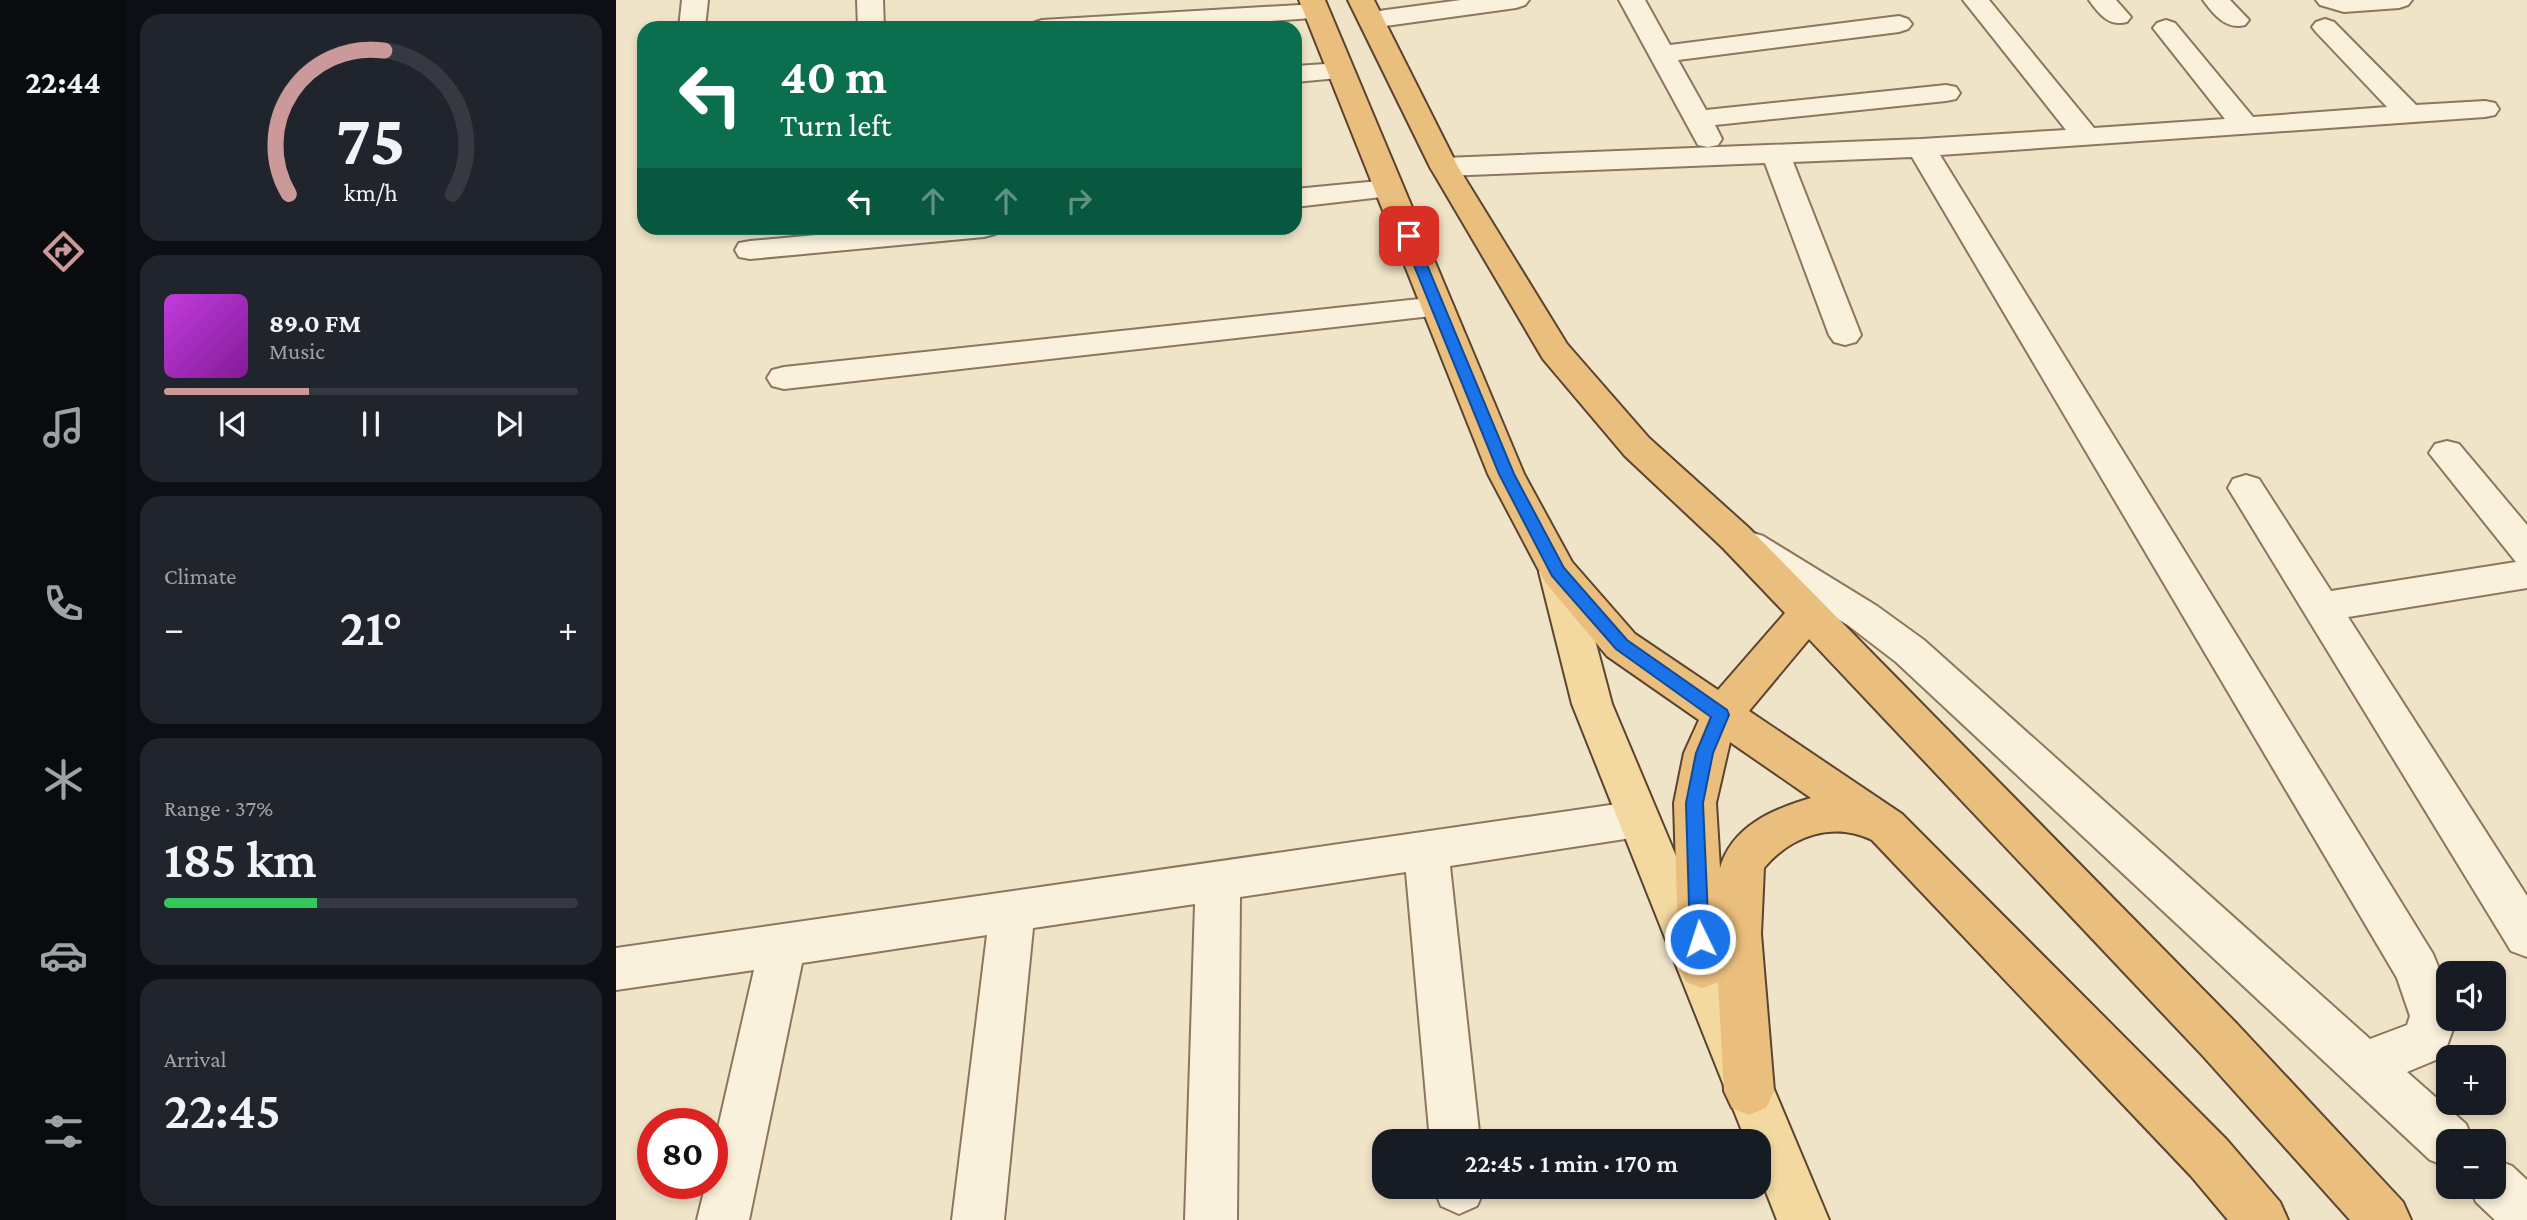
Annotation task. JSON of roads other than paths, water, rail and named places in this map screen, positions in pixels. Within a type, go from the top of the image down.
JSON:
[{"type":"highway","points":[[1315,6],[1506,474],[1558,572],[1621,645],[1887,827],[2209,1158],[2262,1220]]},
{"type":"highway","points":[[1366,10],[1444,167],[1555,351],[1637,447],[1736,538],[2220,1040],[2385,1220]]},
{"type":"highway","points":[[1702,967],[1695,803],[1705,753],[1721,715],[1808,613]]},
{"type":"highway","points":[[1749,1091],[1737,915],[1742,863],[1770,832],[1812,814],[1843,811],[1887,827]]},
{"type":"main road","points":[[1558,572],[1592,704],[1702,967],[1749,1091],[1803,1220]]},
{"type":"street","points":[[693,21],[695,0]]},
{"type":"street","points":[[870,0],[872,21]]},
{"type":"street","points":[[1366,10],[1516,0]]},
{"type":"street","points":[[1632,0],[1717,156]]},
{"type":"street","points":[[1976,0],[2087,137]]},
{"type":"street","points":[[2216,0],[2236,20]]},
{"type":"street","points":[[2329,0],[2344,4],[2399,0]]},
{"type":"street","points":[[1049,21],[1196,9],[1315,6]]},
{"type":"street","points":[[1661,54],[1899,24]]},
{"type":"street","points":[[2325,27],[2409,114]]},
{"type":"street","points":[[2166,28],[2246,126]]},
{"type":"street","points":[[1302,74],[1341,71]]},
{"type":"street","points":[[1697,118],[1946,93]]},
{"type":"street","points":[[1444,167],[1921,149],[2485,109]]},
{"type":"street","points":[[1921,149],[2417,970],[2434,1016],[2426,1041],[2364,1065]]},
{"type":"street","points":[[1776,154],[1845,335]]},
{"type":"street","points":[[1302,197],[1389,189]]},
{"type":"street","points":[[750,250],[910,235]]},
{"type":"street","points":[[783,378],[1438,307]]},
{"type":"street","points":[[2447,453],[2527,551]]},
{"type":"street","points":[[2246,488],[2527,936]]},
{"type":"street","points":[[1736,538],[1863,616],[1910,651],[2436,1131]]},
{"type":"street","points":[[2320,607],[2527,575]]},
{"type":"street","points":[[616,970],[1638,819]]},
{"type":"street","points":[[1426,850],[1454,1129]]},
{"type":"street","points":[[1211,1220],[1218,880]]},
{"type":"street","points":[[978,1220],[1012,911]]},
{"type":"street","points":[[723,1220],[783,945]]},
{"type":"street","points":[[2506,1195],[2527,1215]]}]
